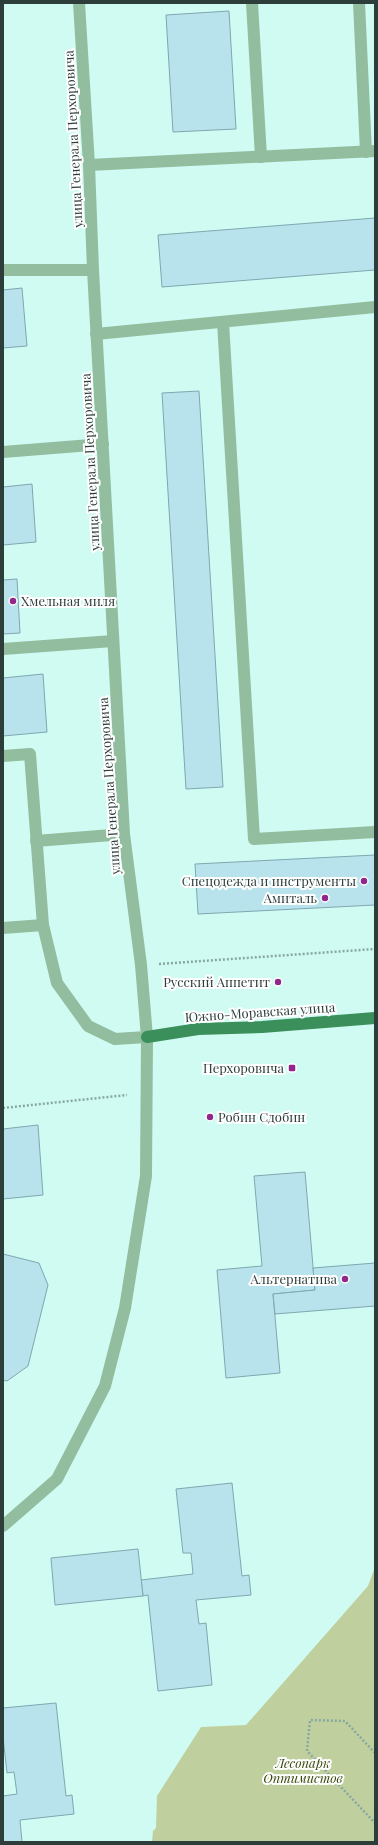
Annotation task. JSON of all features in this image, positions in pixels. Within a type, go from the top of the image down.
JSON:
[{"type":"main road","name":"Южно-Моравская улица","points":[[147,1038],[198,1029],[375,1018]]},
{"type":"street","name":"улица Генерала Перхоровича","points":[[3,1526],[57,1479],[105,1386],[124,1308],[146,1176],[147,1038],[140,965],[124,834],[96,334],[89,165],[79,3]]},
{"type":"street","points":[[252,3],[261,157]]},
{"type":"street","points":[[89,165],[370,151],[359,3]]},
{"type":"street","points":[[3,270],[93,270]]},
{"type":"street","points":[[96,334],[375,307]]},
{"type":"street","points":[[223,322],[254,839],[375,832]]},
{"type":"street","points":[[3,452],[103,444]]},
{"type":"street","points":[[3,649],[114,641]]},
{"type":"street","points":[[3,756],[30,754],[43,925],[58,983],[88,1026],[115,1039],[147,1038]]},
{"type":"street","points":[[36,841],[124,834]]},
{"type":"street","points":[[3,928],[43,925]]},
{"type":"path","points":[[140,965],[375,949]]},
{"type":"path","points":[[3,1108],[146,1093]]},
{"type":"path","points":[[375,1753],[345,1721],[310,1720],[307,1751],[375,1823]]},
{"type":"green space","name":"Лесопарк Оптимистов","points":[[375,1567],[375,1842],[152,1842],[153,1831],[156,1828],[157,1796],[201,1727],[246,1725],[368,1586]]},
{"type":"building","points":[[229,11],[236,129],[173,132],[166,15]]},
{"type":"building","points":[[375,218],[375,270],[162,287],[158,235]]},
{"type":"building","points":[[22,288],[27,346],[3,348],[3,290]]},
{"type":"building","points":[[199,391],[223,787],[186,789],[162,393]]},
{"type":"building","points":[[32,484],[36,542],[3,545],[3,487]]},
{"type":"building","points":[[17,579],[20,633],[3,634],[3,580]]},
{"type":"building","points":[[43,674],[47,732],[3,736],[3,678]]},
{"type":"building","points":[[375,855],[375,905],[198,914],[195,864]]},
{"type":"building","points":[[38,1125],[43,1195],[3,1199],[3,1129]]},
{"type":"building","points":[[305,1172],[315,1290],[273,1294],[280,1373],[226,1378],[217,1270],[262,1266],[254,1176]]},
{"type":"building","points":[[3,1254],[39,1263],[48,1285],[28,1366],[7,1381],[3,1380]]},
{"type":"building","name":"Альтернатива","points":[[375,1263],[375,1306],[275,1314],[273,1294],[315,1290],[313,1268]]},
{"type":"building","points":[[232,1483],[242,1576],[249,1575],[251,1595],[196,1600],[199,1624],[206,1623],[212,1685],[158,1691],[148,1595],[143,1596],[141,1580],[193,1574],[191,1553],[183,1553],[176,1489]]},
{"type":"building","points":[[138,1549],[143,1596],[55,1605],[51,1558]]},
{"type":"building","points":[[56,1703],[66,1796],[72,1795],[74,1814],[20,1820],[22,1842],[3,1842],[3,1796],[17,1794],[14,1772],[7,1773],[3,1737],[3,1708]]},
{"type":"place","name":"Хмельная миля","points":[[13,601]]},
{"type":"place","name":"Спецодежда и инструменты","points":[[364,881]]},
{"type":"place","name":"Амиталь","points":[[325,898]]},
{"type":"place","name":"Русский Аппетит","points":[[278,982]]},
{"type":"place","name":"Перхоровича","points":[[292,1068]]},
{"type":"place","name":"Робин Сдобин","points":[[210,1117]]},
{"type":"place","name":"Альтернатива","points":[[345,1279]]}]
